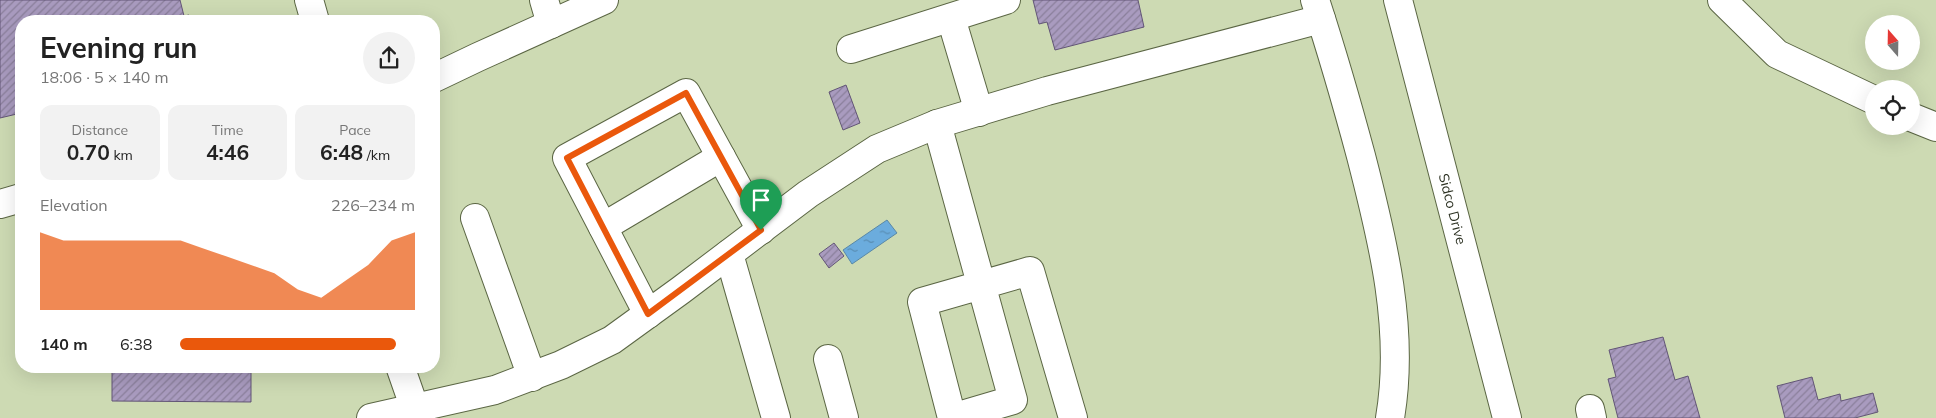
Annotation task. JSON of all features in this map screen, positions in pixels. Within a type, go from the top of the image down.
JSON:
[{"type":"street","points":[[310,0],[314,15]]},
{"type":"street","points":[[440,75],[548,12],[604,0]]},
{"type":"street","points":[[851,49],[1006,0]]},
{"type":"street","name":"Sidco Drive","points":[[1398,0],[1507,418]]},
{"type":"street","points":[[1722,0],[1778,54],[1865,96]]},
{"type":"street","points":[[370,418],[495,390],[561,366],[612,340],[808,194],[877,149],[937,124],[1318,10],[1345,96],[1370,190],[1390,292],[1396,340],[1390,418]]},
{"type":"street","points":[[951,18],[979,112]]},
{"type":"street","points":[[648,314],[567,158],[686,93],[761,230]]},
{"type":"street","points":[[1920,121],[1936,127]]},
{"type":"street","points":[[937,124],[982,285],[1013,400],[952,418],[922,302],[982,285],[1030,271],[1073,418]]},
{"type":"street","points":[[602,227],[721,157]]},
{"type":"street","points":[[0,204],[15,200]]},
{"type":"street","points":[[475,218],[532,377]]},
{"type":"street","points":[[729,254],[776,418]]},
{"type":"street","points":[[828,359],[844,418]]},
{"type":"street","points":[[402,373],[415,409]]},
{"type":"water","points":[[887,220],[897,233],[852,264],[843,250]]},
{"type":"building","points":[[0,0],[180,0],[184,15],[15,15],[15,114],[0,118]]},
{"type":"building","points":[[1033,0],[1138,0],[1144,27],[1055,50],[1047,22],[1039,24]]},
{"type":"building","points":[[846,85],[860,123],[843,130],[829,92]]},
{"type":"building","points":[[834,243],[844,256],[829,268],[819,254]]},
{"type":"building","points":[[1663,337],[1675,380],[1688,376],[1700,418],[1618,418],[1608,379],[1616,377],[1609,350]]},
{"type":"building","points":[[112,373],[251,373],[251,402],[112,401]]},
{"type":"building","points":[[1812,377],[1818,400],[1840,394],[1841,401],[1873,393],[1878,412],[1855,418],[1785,418],[1777,386]]},
{"type":"route","points":[[686,93],[761,230],[648,314],[567,158],[686,93]]}]
